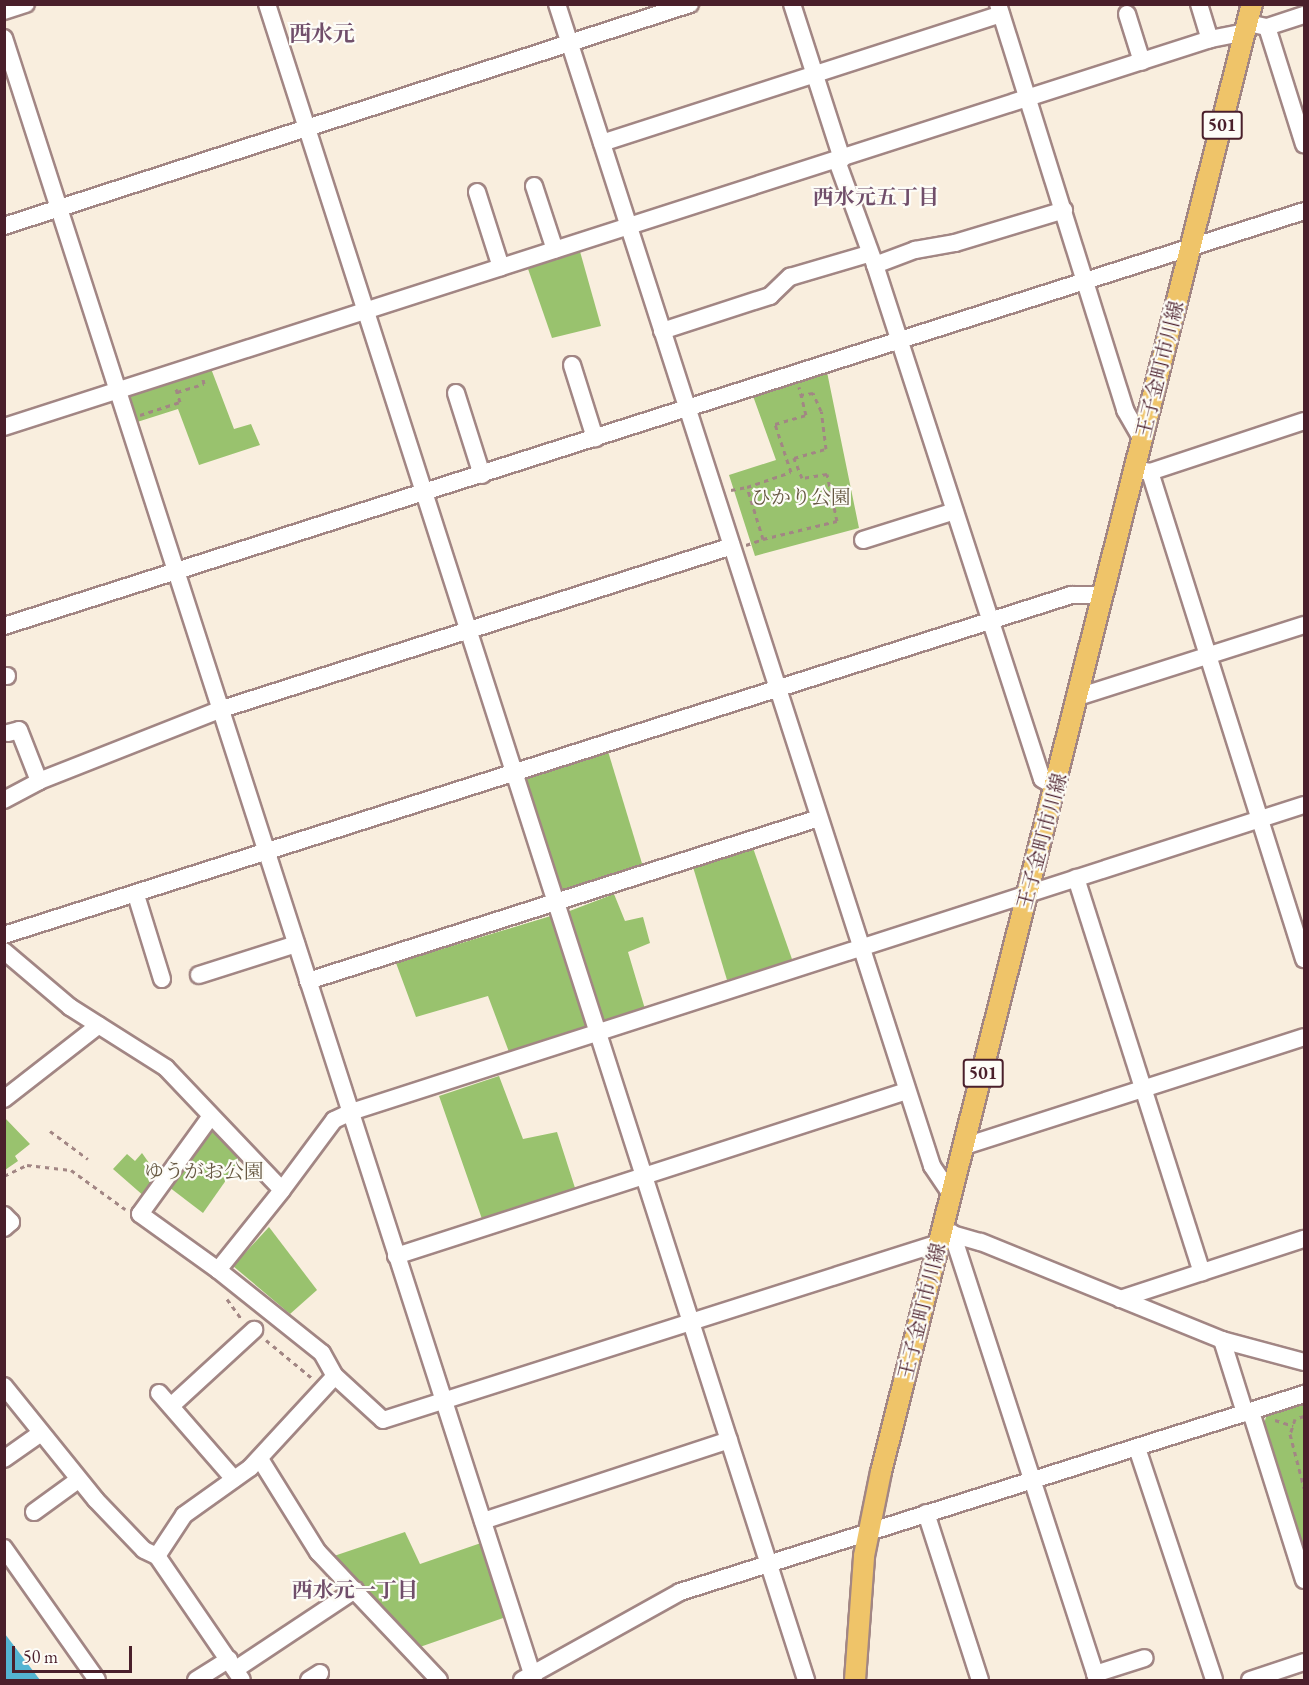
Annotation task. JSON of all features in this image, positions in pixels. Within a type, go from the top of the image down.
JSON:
[{"type":"main road","name":"王子金町市川線","points":[[855,1680],[867,1532],[944,1236],[1027,894],[1104,595],[1142,471],[1142,440],[1190,246],[1253,22]]},
{"type":"street","points":[[4,11],[26,4]]},
{"type":"street","points":[[267,4],[806,1680]]},
{"type":"street","points":[[557,4],[907,1091],[935,1175],[952,1196]]},
{"type":"street","points":[[4,226],[570,44],[660,9],[690,4]]},
{"type":"street","points":[[792,4],[871,260],[900,341],[1042,779],[1056,787]]},
{"type":"street","points":[[1198,4],[1210,39]]},
{"type":"street","points":[[602,143],[815,74],[999,9],[1125,410],[1142,440]]},
{"type":"street","points":[[1127,14],[1142,62]]},
{"type":"street","points":[[4,427],[840,160],[1142,62],[1253,22],[1305,15]]},
{"type":"street","points":[[1253,22],[1305,144]]},
{"type":"street","points":[[4,38],[483,1521],[529,1679],[680,1592],[1305,1394]]},
{"type":"street","points":[[534,186],[555,250]]},
{"type":"street","points":[[477,192],[501,267]]},
{"type":"street","points":[[662,331],[770,296],[790,277],[955,243],[1064,210]]},
{"type":"street","points":[[4,626],[900,341],[1085,279],[1305,211]]},
{"type":"street","points":[[572,365],[595,438]]},
{"type":"street","points":[[456,393],[482,474]]},
{"type":"street","points":[[1305,421],[1142,471],[1208,657],[1305,959]]},
{"type":"street","points":[[863,540],[955,511]]},
{"type":"street","points":[[4,800],[39,781],[222,709],[732,548]]},
{"type":"street","points":[[4,935],[136,895],[990,620],[1071,595],[1104,595]]},
{"type":"street","points":[[1078,697],[1305,625]]},
{"type":"street","points":[[8,733],[19,730],[39,781]]},
{"type":"street","points":[[218,1270],[334,1120],[351,1112],[1305,805]]},
{"type":"street","points":[[308,981],[819,818]]},
{"type":"street","points":[[1076,878],[1202,1272]]},
{"type":"street","points":[[136,895],[162,979]]},
{"type":"street","points":[[199,975],[296,945]]},
{"type":"street","points":[[4,951],[70,1007],[166,1068],[282,1190]]},
{"type":"street","points":[[4,1100],[99,1026]]},
{"type":"street","points":[[966,1146],[1305,1037]]},
{"type":"street","points":[[396,1256],[907,1091]]},
{"type":"street","points":[[211,1116],[140,1214],[218,1270],[322,1353],[335,1376],[383,1420],[691,1321],[944,1236],[1120,1299],[1222,1340],[1305,1362]]},
{"type":"street","points":[[4,1215],[11,1222],[4,1228]]},
{"type":"street","points":[[944,1236],[1032,1480],[1096,1677],[1145,1658]]},
{"type":"street","points":[[1120,1299],[1305,1239]]},
{"type":"street","points":[[171,1406],[254,1330]]},
{"type":"street","points":[[1222,1340],[1305,1580]]},
{"type":"street","points":[[157,1556],[184,1515],[260,1459],[335,1376]]},
{"type":"street","points":[[4,1386],[78,1480],[144,1550],[157,1556],[235,1670]]},
{"type":"street","points":[[159,1393],[234,1479]]},
{"type":"street","points":[[4,1459],[41,1432]]},
{"type":"street","points":[[483,1521],[729,1440]]},
{"type":"street","points":[[1137,1448],[1214,1680]]},
{"type":"street","points":[[260,1459],[318,1552],[439,1680]]},
{"type":"street","points":[[34,1512],[78,1480]]},
{"type":"street","points":[[926,1513],[980,1680]]},
{"type":"street","points":[[4,1548],[97,1680]]},
{"type":"street","points":[[196,1680],[235,1670],[355,1590]]},
{"type":"street","points":[[1258,1679],[1305,1662]]},
{"type":"path","points":[[127,419],[180,402],[170,374]]},
{"type":"path","points":[[763,539],[747,487],[791,472],[776,424],[806,415],[795,374]]},
{"type":"path","points":[[732,548],[837,521],[827,474],[802,478],[794,458],[826,449],[821,411],[813,393],[801,395]]},
{"type":"path","points":[[50,1131],[88,1159]]},
{"type":"path","points":[[4,1176],[27,1165],[71,1170],[133,1215],[140,1214]]},
{"type":"path","points":[[1305,1416],[1295,1419],[1290,1434],[1305,1488]]},
{"type":"green space","points":[[579,248],[601,326],[552,338],[527,266]]},
{"type":"green space","points":[[210,366],[234,429],[251,424],[260,445],[199,465],[178,409],[134,423],[124,394]]},
{"type":"green space","name":"ひかり公園","points":[[827,372],[859,528],[755,556],[729,475],[776,460],[753,396]]},
{"type":"green space","points":[[607,748],[644,870],[558,896],[517,776]]},
{"type":"green space","points":[[753,848],[793,962],[727,980],[693,867]]},
{"type":"green space","points":[[614,894],[625,921],[643,917],[650,943],[628,952],[645,1009],[606,1022],[597,1016],[567,912]]},
{"type":"green space","points":[[554,915],[587,1026],[509,1052],[488,996],[416,1017],[396,963]]},
{"type":"green space","points":[[499,1076],[523,1139],[557,1132],[576,1191],[482,1219],[439,1096]]},
{"type":"green space","points":[[5,1118],[30,1144],[15,1156],[18,1161],[5,1170]]},
{"type":"green space","name":"ゆうがお公園","points":[[210,1123],[243,1156],[203,1213],[165,1184]]},
{"type":"green space","points":[[142,1153],[159,1177],[145,1197],[113,1169],[127,1154],[135,1161]]},
{"type":"green space","points":[[269,1227],[317,1290],[290,1314],[233,1266]]},
{"type":"green space","points":[[1304,1401],[1304,1559],[1263,1428],[1267,1413]]},
{"type":"green space","points":[[405,1532],[420,1564],[481,1543],[506,1617],[417,1648],[334,1556]]},
{"type":"water","points":[[5,1634],[40,1680],[5,1680]]},
{"type":"district","name":"西水元","points":[[322,34]]},
{"type":"district","name":"西水元五丁目","points":[[876,197]]},
{"type":"district","name":"西水元一丁目","points":[[355,1590]]}]
